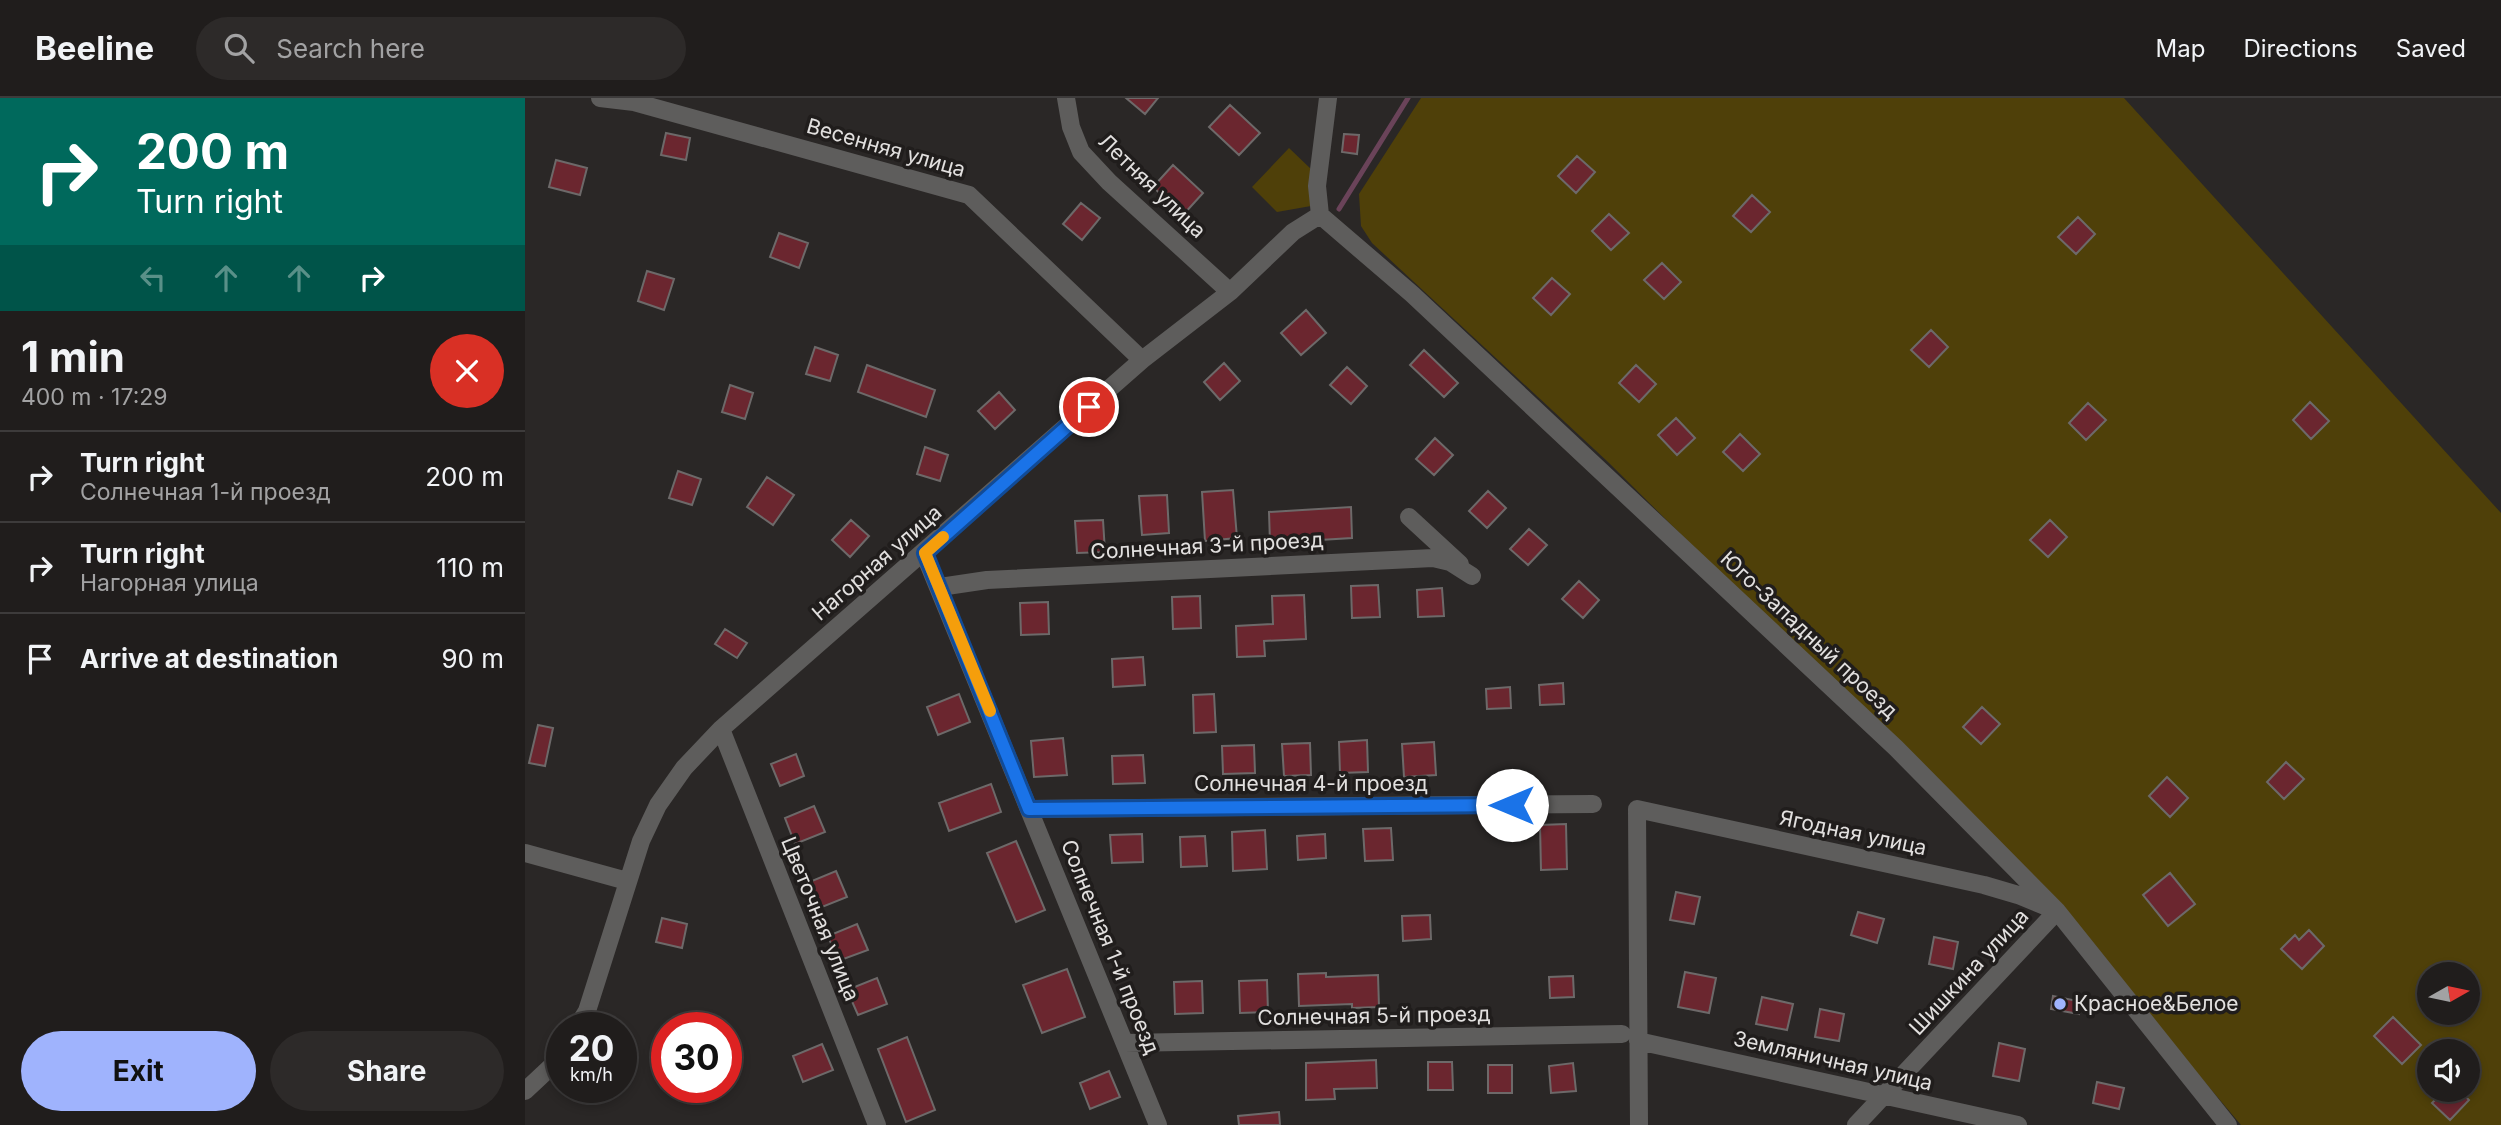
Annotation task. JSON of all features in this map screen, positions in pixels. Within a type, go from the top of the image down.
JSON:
[{"type":"street","name":"Весенняя улица","points":[[600,98],[634,102],[969,195],[1142,360]]},
{"type":"street","name":"Летняя улица","points":[[1066,98],[1071,127],[1081,152],[1109,182],[1230,292]]},
{"type":"street","points":[[1320,215],[1317,186],[1328,98]]},
{"type":"street","name":"Нагорная улица","points":[[586,1012],[641,841],[658,805],[684,768],[721,729],[925,553],[1142,360],[1230,292],[1293,232],[1320,215]]},
{"type":"street","name":"Юго-Западный проезд","points":[[1320,215],[1412,294],[1876,729],[2057,911],[2228,1125]]},
{"type":"street","name":"Солнечная 3-й проезд","points":[[940,587],[987,580],[1433,558],[1450,562],[1472,576],[1409,517]]},
{"type":"street","name":"Солнечная 1-й проезд","points":[[925,553],[1158,1125]]},
{"type":"street","name":"Цветочная улица","points":[[721,729],[877,1125]]},
{"type":"street","name":"Солнечная 4-й проезд","points":[[1029,809],[1593,804]]},
{"type":"street","name":"Ягодная улица","points":[[1630,1038],[1637,809],[1984,885],[2057,911]]},
{"type":"street","points":[[525,853],[627,881]]},
{"type":"street","name":"Шишкина улица","points":[[1856,1125],[2057,911]]},
{"type":"street","points":[[1630,1038],[1639,1125]]},
{"type":"street","name":"Солнечная 5-й проезд","points":[[1125,1043],[1630,1038]]},
{"type":"street","name":"Земляничная улица","points":[[1630,1038],[2018,1125]]},
{"type":"street","points":[[525,1091],[546,1071]]},
{"type":"shaded area","points":[[1421,98],[2124,98],[2501,513],[2501,1125],[2241,1125],[2058,908],[1608,462],[1372,243],[1361,226],[1359,194]]},
{"type":"shaded area","points":[[1289,148],[1312,170],[1311,206],[1277,212],[1252,187]]},
{"type":"building","points":[[1126,98],[1158,98],[1145,114]]},
{"type":"building","points":[[1230,105],[1260,133],[1239,155],[1209,127]]},
{"type":"building","points":[[666,133],[690,138],[686,160],[661,155]]},
{"type":"building","points":[[1344,134],[1359,135],[1357,154],[1342,152]]},
{"type":"building","points":[[1577,156],[1595,172],[1576,193],[1558,176]]},
{"type":"building","points":[[556,160],[587,168],[580,195],[549,187]]},
{"type":"building","points":[[1173,165],[1203,193],[1183,215],[1153,187]]},
{"type":"building","points":[[1752,195],[1770,212],[1751,232],[1733,216]]},
{"type":"building","points":[[1081,203],[1100,218],[1082,240],[1063,224]]},
{"type":"building","points":[[1609,214],[1629,233],[1611,250],[1592,231]]},
{"type":"building","points":[[2078,217],[2095,234],[2076,254],[2058,237]]},
{"type":"building","points":[[779,233],[808,243],[799,268],[770,257]]},
{"type":"building","points":[[1662,263],[1681,282],[1664,299],[1644,280]]},
{"type":"building","points":[[647,271],[674,279],[664,310],[638,301]]},
{"type":"building","points":[[1552,278],[1570,294],[1551,315],[1533,298]]},
{"type":"building","points":[[1306,310],[1326,333],[1301,355],[1281,333]]},
{"type":"building","points":[[1931,330],[1948,347],[1929,367],[1911,350]]},
{"type":"building","points":[[815,347],[838,355],[830,381],[806,374]]},
{"type":"building","points":[[1424,350],[1458,383],[1444,397],[1410,365]]},
{"type":"building","points":[[1224,363],[1240,381],[1220,400],[1204,382]]},
{"type":"building","points":[[867,365],[935,390],[926,417],[858,392]]},
{"type":"building","points":[[1636,365],[1656,384],[1639,402],[1619,383]]},
{"type":"building","points":[[1347,367],[1367,386],[1351,404],[1330,385]]},
{"type":"building","points":[[730,385],[753,393],[745,419],[722,412]]},
{"type":"building","points":[[999,392],[1015,410],[995,429],[978,411]]},
{"type":"building","points":[[2310,402],[2329,421],[2311,439],[2293,420]]},
{"type":"building","points":[[2088,403],[2106,420],[2086,440],[2069,423]]},
{"type":"building","points":[[1676,418],[1695,438],[1677,455],[1658,435]]},
{"type":"building","points":[[1740,434],[1760,454],[1743,471],[1723,452]]},
{"type":"building","points":[[1435,438],[1453,455],[1434,475],[1416,459]]},
{"type":"building","points":[[925,447],[948,455],[940,481],[917,474]]},
{"type":"building","points":[[678,471],[701,479],[692,505],[669,498]]},
{"type":"building","points":[[767,477],[794,495],[773,525],[747,507]]},
{"type":"building","points":[[1233,490],[1237,538],[1205,541],[1202,492]]},
{"type":"building","points":[[1488,491],[1506,508],[1487,528],[1469,511]]},
{"type":"building","points":[[1167,495],[1169,533],[1142,535],[1139,496]]},
{"type":"building","points":[[1351,507],[1352,538],[1270,543],[1269,512]]},
{"type":"building","points":[[851,520],[869,536],[850,557],[832,540]]},
{"type":"building","points":[[1103,520],[1105,552],[1077,553],[1075,521]]},
{"type":"building","points":[[2050,520],[2067,537],[2048,557],[2030,540]]},
{"type":"building","points":[[1529,529],[1547,545],[1528,565],[1510,549]]},
{"type":"building","points":[[1579,581],[1599,600],[1583,618],[1562,599]]},
{"type":"building","points":[[1378,585],[1380,617],[1352,618],[1351,586]]},
{"type":"building","points":[[1442,588],[1444,616],[1418,617],[1417,590]]},
{"type":"building","points":[[1304,595],[1306,639],[1264,641],[1265,656],[1237,657],[1236,626],[1273,624],[1272,596]]},
{"type":"building","points":[[1200,596],[1201,628],[1173,629],[1172,597]]},
{"type":"building","points":[[1048,602],[1049,634],[1021,635],[1020,603]]},
{"type":"building","points":[[725,629],[747,643],[737,658],[715,644]]},
{"type":"building","points":[[1143,657],[1145,685],[1113,687],[1112,659]]},
{"type":"building","points":[[1563,683],[1564,704],[1540,705],[1539,685]]},
{"type":"building","points":[[1510,687],[1511,708],[1487,709],[1486,689]]},
{"type":"building","points":[[959,694],[970,722],[938,735],[927,707]]},
{"type":"building","points":[[1214,694],[1216,732],[1194,733],[1193,695]]},
{"type":"building","points":[[1982,707],[2000,724],[1981,744],[1963,727]]},
{"type":"building","points":[[538,725],[553,728],[545,766],[529,763]]},
{"type":"building","points":[[1063,738],[1067,775],[1034,777],[1031,741]]},
{"type":"building","points":[[1367,740],[1368,772],[1340,773],[1339,742]]},
{"type":"building","points":[[1434,742],[1436,775],[1404,777],[1402,744]]},
{"type":"building","points":[[1310,743],[1311,775],[1284,776],[1282,744]]},
{"type":"building","points":[[1254,745],[1255,773],[1223,774],[1222,746]]},
{"type":"building","points":[[796,754],[804,776],[780,786],[771,764]]},
{"type":"building","points":[[1143,755],[1145,783],[1113,784],[1112,756]]},
{"type":"building","points":[[2286,762],[2304,779],[2284,799],[2267,782]]},
{"type":"building","points":[[2167,777],[2188,798],[2170,817],[2149,796]]},
{"type":"building","points":[[991,784],[1001,812],[949,831],[939,803]]},
{"type":"building","points":[[814,806],[825,832],[795,844],[785,818]]},
{"type":"building","points":[[1566,824],[1567,869],[1541,870],[1540,825]]},
{"type":"building","points":[[1391,828],[1393,860],[1365,861],[1363,829]]},
{"type":"building","points":[[1265,830],[1267,869],[1233,871],[1232,832]]},
{"type":"building","points":[[1142,834],[1143,862],[1112,863],[1110,835]]},
{"type":"building","points":[[1325,834],[1326,858],[1298,860],[1297,836]]},
{"type":"building","points":[[1205,836],[1207,866],[1181,867],[1180,837]]},
{"type":"building","points":[[1016,841],[1045,910],[1016,922],[987,853]]},
{"type":"building","points":[[836,871],[847,897],[817,909],[807,883]]},
{"type":"building","points":[[2170,873],[2195,904],[2168,926],[2143,895]]},
{"type":"building","points":[[1676,892],[1700,897],[1694,924],[1670,920]]},
{"type":"building","points":[[1858,912],[1884,919],[1877,943],[1851,935]]},
{"type":"building","points":[[1430,915],[1431,939],[1403,941],[1402,916]]},
{"type":"building","points":[[662,918],[687,924],[682,948],[656,942]]},
{"type":"building","points":[[857,924],[868,950],[838,961],[828,936]]},
{"type":"building","points":[[2309,930],[2324,946],[2302,969],[2281,949],[2295,935],[2299,940]]},
{"type":"building","points":[[1934,937],[1958,942],[1953,969],[1929,964]]},
{"type":"building","points":[[1067,969],[1085,1017],[1042,1033],[1023,985]]},
{"type":"building","points":[[1685,972],[1716,978],[1709,1013],[1678,1007]]},
{"type":"building","points":[[1326,973],[1326,977],[1378,975],[1379,1007],[1352,1008],[1352,1004],[1299,1006],[1298,974]]},
{"type":"building","points":[[1573,976],[1574,997],[1550,998],[1549,977]]},
{"type":"building","points":[[877,978],[887,1004],[858,1015],[847,990]]},
{"type":"building","points":[[1267,980],[1268,1012],[1240,1013],[1239,981]]},
{"type":"building","points":[[1202,981],[1203,1013],[1175,1014],[1174,982]]},
{"type":"building","points":[[2053,996],[2082,1002],[2079,1014],[2051,1009]]},
{"type":"building","points":[[1762,997],[1793,1004],[1787,1030],[1756,1024]]},
{"type":"building","points":[[1820,1009],[1844,1014],[1839,1041],[1815,1037]]},
{"type":"building","points":[[2393,1017],[2417,1041],[2417,1049],[2402,1064],[2374,1036]]},
{"type":"building","points":[[907,1037],[935,1110],[906,1122],[878,1049]]},
{"type":"building","points":[[1999,1043],[2025,1049],[2019,1081],[1993,1076]]},
{"type":"building","points":[[822,1044],[833,1070],[803,1082],[793,1056]]},
{"type":"building","points":[[1376,1060],[1377,1088],[1334,1089],[1335,1099],[1306,1100],[1306,1063]]},
{"type":"building","points":[[1428,1062],[1452,1062],[1453,1090],[1428,1090]]},
{"type":"building","points":[[1573,1063],[1576,1091],[1551,1093],[1549,1066]]},
{"type":"building","points":[[1488,1065],[1512,1065],[1512,1093],[1488,1093]]},
{"type":"building","points":[[1109,1071],[1120,1097],[1090,1109],[1080,1083]]},
{"type":"building","points":[[2097,1082],[2124,1088],[2119,1109],[2093,1103]]},
{"type":"building","points":[[2433,1102],[2467,1102],[2450,1120]]},
{"type":"building","points":[[1279,1112],[1280,1125],[1239,1125],[1238,1116]]},
{"type":"waterway","points":[[1339,209],[1408,98]]},
{"type":"slow traffic","points":[[943,537],[925,553],[990,711]]},
{"type":"place","name":"Красное&Белое","points":[[2060,1004]]},
{"type":"route","points":[[1089,407],[925,553],[1029,809],[1512,805]]}]
